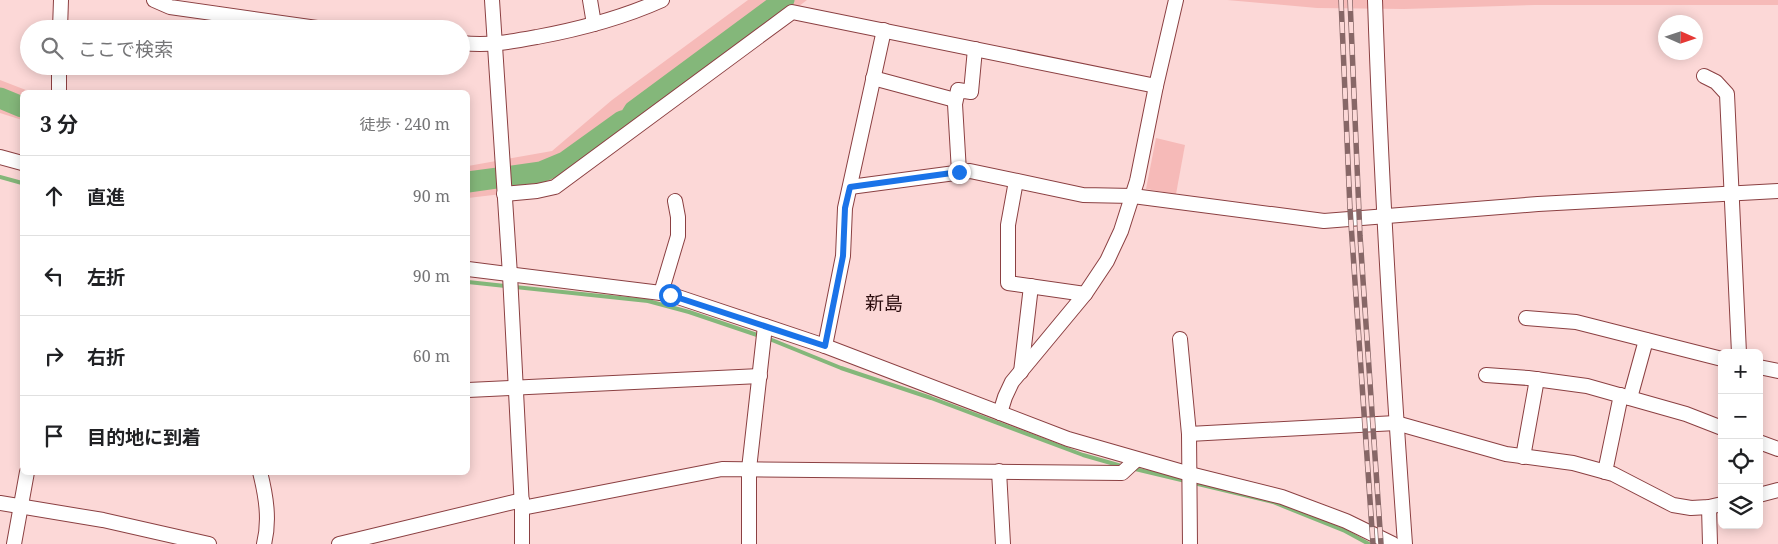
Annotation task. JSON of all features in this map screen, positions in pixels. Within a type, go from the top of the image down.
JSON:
[{"type":"street","points":[[60,20],[61,0]]},
{"type":"street","points":[[154,0],[170,7],[261,20]]},
{"type":"street","points":[[492,0],[510,275],[522,504],[522,544]]},
{"type":"street","points":[[590,0],[594,24]]},
{"type":"street","points":[[470,44],[494,45],[554,34],[634,12],[662,0]]},
{"type":"street","points":[[1000,413],[1012,382],[1084,294],[1107,260],[1121,231],[1133,196],[1176,0]]},
{"type":"street","points":[[1375,0],[1378,92],[1396,423],[1405,544]]},
{"type":"street","points":[[504,194],[556,187],[792,12],[1156,86]]},
{"type":"street","points":[[825,346],[843,256],[845,208],[884,30]]},
{"type":"street","points":[[959,172],[955,100],[958,90],[971,92],[975,49]]},
{"type":"street","points":[[59,75],[59,90]]},
{"type":"street","points":[[1704,76],[1716,82],[1727,94],[1739,349]]},
{"type":"street","points":[[874,78],[955,100]]},
{"type":"street","points":[[0,157],[20,162]]},
{"type":"street","points":[[850,187],[970,171],[1083,195],[1133,196],[1324,221],[1538,204],[1778,191]]},
{"type":"street","points":[[1016,181],[1008,225],[1008,283],[1084,294]]},
{"type":"street","points":[[661,293],[678,236],[678,217],[675,202]]},
{"type":"street","points":[[470,269],[661,293],[678,297],[825,346],[1068,439],[1136,460],[1282,497],[1346,520],[1393,544]]},
{"type":"street","points":[[1021,372],[1031,286]]},
{"type":"street","points":[[1526,318],[1576,322],[1718,358]]},
{"type":"street","points":[[749,544],[749,469],[765,326]]},
{"type":"street","points":[[1180,339],[1189,434],[1190,544]]},
{"type":"street","points":[[1605,472],[1626,397],[1646,340]]},
{"type":"street","points":[[1763,368],[1778,370]]},
{"type":"street","points":[[1486,375],[1537,379],[1587,386],[1686,414],[1718,426]]},
{"type":"street","points":[[470,390],[760,376]]},
{"type":"street","points":[[1523,457],[1537,379]]},
{"type":"street","points":[[1189,434],[1396,423],[1506,454],[1573,463],[1613,474],[1673,505],[1691,508],[1715,506],[1710,544]]},
{"type":"street","points":[[1763,443],[1778,449]]},
{"type":"street","points":[[339,544],[522,504],[722,469],[1122,472],[1136,460]]},
{"type":"street","points":[[999,470],[1003,544]]},
{"type":"street","points":[[14,544],[26,475]]},
{"type":"street","points":[[261,475],[267,517],[264,544]]},
{"type":"street","points":[[1763,494],[1778,490]]},
{"type":"street","points":[[0,502],[103,520],[208,544]]},
{"type":"shaded area","points":[[748,0],[807,0],[723,64],[551,188],[470,198],[470,166],[552,151],[612,100]]},
{"type":"shaded area","points":[[1227,0],[1778,0],[1778,5],[1535,5],[1404,9],[1317,8]]},
{"type":"shaded area","points":[[0,80],[26,90],[20,90],[20,119],[0,113]]},
{"type":"shaded area","points":[[1156,138],[1185,145],[1176,194],[1146,189]]},
{"type":"waterway","points":[[470,182],[541,172],[565,162],[622,121],[629,119],[634,111],[784,0]]},
{"type":"waterway","points":[[0,98],[20,106]]},
{"type":"waterway","points":[[0,177],[20,182]]},
{"type":"waterway","points":[[470,282],[648,301],[689,312],[760,336]]},
{"type":"waterway","points":[[767,338],[841,368],[931,398],[1083,455],[1125,467]]},
{"type":"waterway","points":[[1131,468],[1273,502],[1345,531],[1369,544]]},
{"type":"railway","points":[[1341,0],[1350,209],[1373,544]]},
{"type":"railway","points":[[1350,0],[1360,236],[1381,544]]},
{"type":"district","name":"新島","points":[[884,303]]},
{"type":"route","points":[[670,295],[825,346],[843,256],[845,208],[850,187],[959,172]]}]
